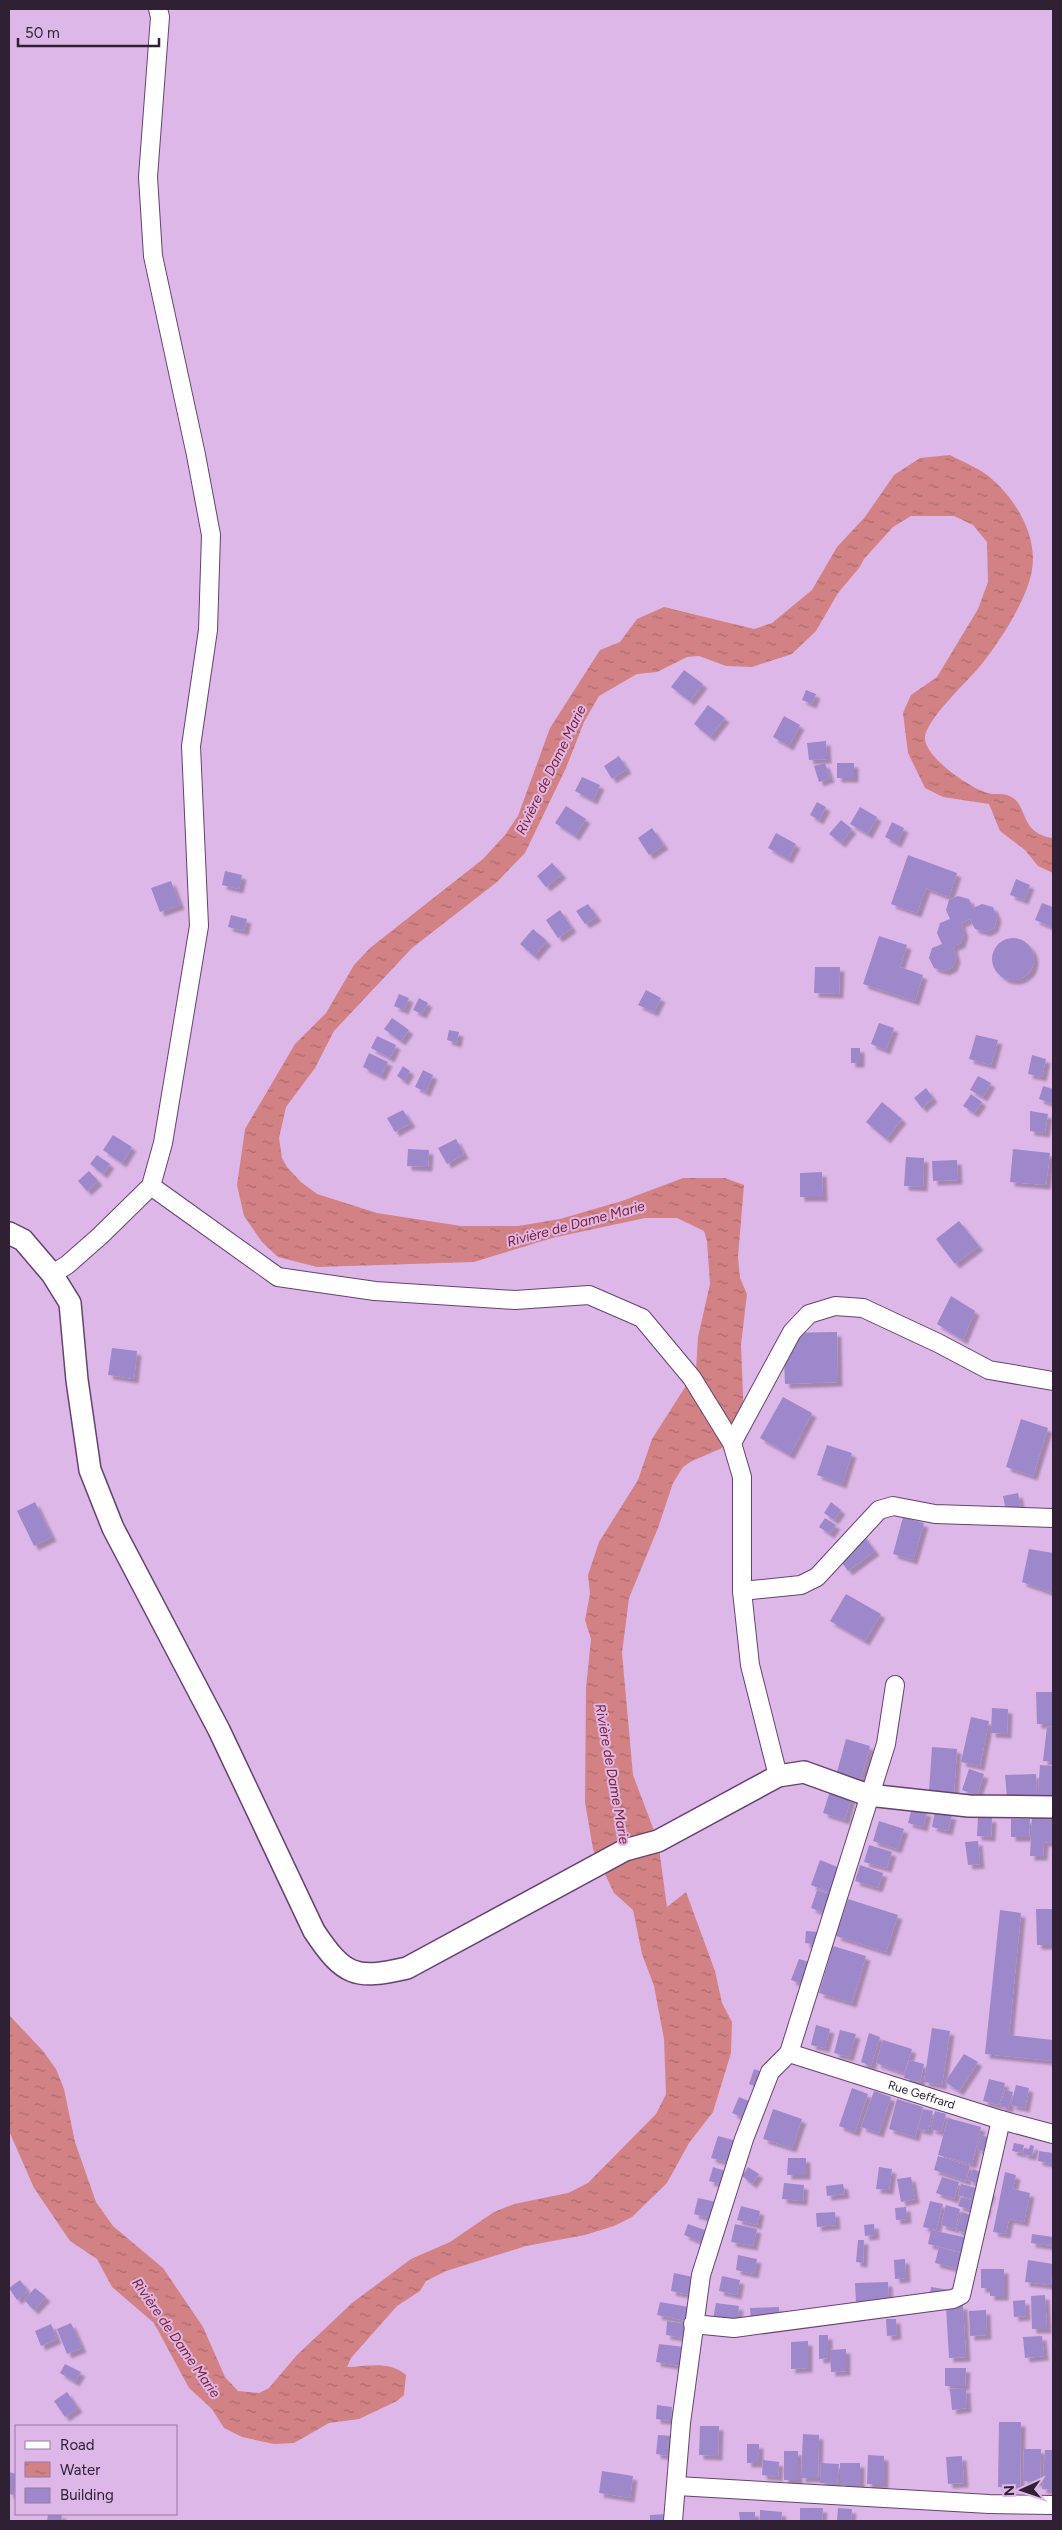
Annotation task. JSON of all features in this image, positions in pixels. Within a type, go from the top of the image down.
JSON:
[{"type":"street","points":[[52,1274],[67,1265],[100,1236],[151,1186],[163,1142],[199,926],[191,746],[208,630],[210,534],[196,455],[153,256],[148,177],[160,18],[158,9]]},
{"type":"street","points":[[151,1186],[278,1277],[375,1291],[516,1300],[589,1295],[642,1318],[692,1378],[732,1443],[742,1477],[742,1591],[750,1665],[778,1776]]},
{"type":"street","points":[[9,1233],[23,1240],[52,1274],[70,1303],[77,1380],[90,1470],[112,1528],[219,1730],[314,1931],[330,1955],[352,1973],[376,1975],[407,1968],[625,1850],[658,1841],[778,1776],[804,1772],[868,1795],[969,1806],[1053,1807]]},
{"type":"street","points":[[732,1443],[792,1332],[808,1314],[835,1306],[863,1308],[938,1343],[988,1370],[1053,1381]]},
{"type":"street","points":[[742,1591],[801,1586],[817,1578],[868,1520],[879,1510],[893,1506],[935,1514],[1053,1518]]},
{"type":"street","points":[[673,2521],[693,2324],[701,2275],[744,2139],[770,2072],[789,2053],[835,1911],[868,1795],[886,1744],[895,1685]]},
{"type":"street","name":"Rue Geffrard","points":[[789,2053],[1001,2120],[1053,2134]]},
{"type":"street","points":[[693,2324],[734,2328],[953,2299],[961,2295],[1001,2120]]},
{"type":"street","points":[[677,2486],[989,2504],[1053,2505]]},
{"type":"water","name":"Rivière de Dame Marie","points":[[950,455],[987,475],[1015,505],[1028,530],[1033,556],[1032,570],[1024,596],[1009,624],[983,662],[938,713],[927,730],[925,737],[926,745],[949,771],[960,779],[988,793],[1005,794],[1014,799],[1034,830],[1042,835],[1053,838],[1053,873],[1038,866],[1025,850],[1000,831],[989,804],[943,797],[925,788],[908,753],[903,713],[911,695],[937,677],[978,609],[988,582],[987,542],[973,525],[954,516],[911,516],[893,527],[864,559],[838,593],[816,631],[792,654],[752,667],[726,666],[699,656],[687,657],[657,672],[637,674],[599,696],[584,722],[566,768],[525,853],[497,882],[412,948],[334,1031],[315,1068],[286,1107],[279,1138],[282,1158],[287,1167],[301,1182],[317,1194],[377,1213],[461,1226],[518,1226],[560,1219],[622,1201],[683,1178],[725,1178],[744,1185],[738,1257],[740,1278],[747,1294],[741,1345],[744,1420],[737,1438],[720,1449],[683,1467],[673,1483],[658,1528],[629,1598],[622,1653],[633,1775],[658,1841],[667,1907],[686,1892],[715,1971],[722,2003],[732,2022],[731,2053],[713,2112],[689,2143],[667,2183],[632,2217],[614,2226],[585,2235],[526,2246],[446,2271],[426,2281],[420,2291],[397,2306],[351,2358],[347,2367],[385,2366],[399,2370],[406,2375],[404,2395],[397,2401],[359,2419],[329,2423],[294,2443],[274,2444],[242,2437],[224,2428],[212,2409],[189,2388],[154,2323],[112,2287],[97,2259],[70,2241],[34,2188],[9,2131],[9,2015],[43,2051],[56,2069],[64,2089],[75,2142],[96,2202],[113,2226],[163,2268],[203,2327],[225,2377],[238,2391],[259,2393],[269,2388],[297,2355],[352,2303],[411,2259],[450,2242],[494,2212],[514,2204],[568,2193],[588,2183],[656,2114],[666,2094],[664,2039],[654,1986],[642,1954],[633,1910],[614,1893],[593,1849],[585,1802],[586,1688],[591,1639],[585,1620],[590,1594],[588,1575],[599,1542],[638,1480],[652,1439],[696,1370],[698,1337],[710,1284],[707,1241],[704,1231],[677,1218],[645,1218],[552,1238],[474,1262],[317,1267],[278,1257],[262,1242],[244,1216],[237,1185],[245,1129],[295,1044],[326,1013],[354,965],[370,948],[483,859],[505,835],[518,816],[550,728],[600,650],[620,642],[637,619],[664,607],[754,629],[772,623],[812,590],[837,547],[865,517],[894,475],[920,458]]},
{"type":"building","points":[[684,670],[703,684],[690,701],[671,687]]},
{"type":"building","points":[[806,690],[816,694],[812,704],[802,700]]},
{"type":"building","points":[[708,705],[725,718],[710,737],[694,724]]},
{"type":"building","points":[[784,716],[800,725],[789,746],[773,737]]},
{"type":"building","points":[[826,741],[827,759],[809,760],[807,743]]},
{"type":"building","points":[[619,756],[627,769],[612,779],[604,766]]},
{"type":"building","points":[[825,763],[830,778],[819,782],[814,766]]},
{"type":"building","points":[[837,763],[854,763],[854,778],[837,778]]},
{"type":"building","points":[[582,777],[600,785],[593,800],[575,791]]},
{"type":"building","points":[[817,802],[826,807],[819,820],[810,815]]},
{"type":"building","points":[[566,806],[586,819],[575,836],[555,823]]},
{"type":"building","points":[[860,807],[877,817],[868,834],[850,824]]},
{"type":"building","points":[[841,820],[852,829],[841,843],[829,834]]},
{"type":"building","points":[[892,822],[904,828],[897,843],[885,837]]},
{"type":"building","points":[[652,828],[664,845],[649,855],[638,838]]},
{"type":"building","points":[[776,833],[796,844],[788,859],[768,848]]},
{"type":"building","points":[[908,855],[957,873],[949,897],[926,888],[917,913],[891,904]]},
{"type":"building","points":[[552,863],[562,874],[546,887],[537,876]]},
{"type":"building","points":[[225,871],[242,875],[239,889],[222,885]]},
{"type":"building","points":[[1016,879],[1030,885],[1024,900],[1010,895]]},
{"type":"building","points":[[171,881],[180,905],[160,912],[151,888]]},
{"type":"building","points":[[958,896],[969,899],[973,908],[982,904],[993,907],[997,917],[994,928],[986,932],[975,929],[970,919],[961,923],[964,933],[961,943],[953,947],[956,958],[953,967],[945,971],[934,968],[929,958],[932,948],[942,944],[937,933],[940,923],[950,919],[946,910],[949,900]]},
{"type":"building","points":[[1042,903],[1053,907],[1052,927],[1035,920]]},
{"type":"building","points":[[588,904],[597,917],[585,924],[576,911]]},
{"type":"building","points":[[560,910],[572,928],[558,938],[546,920]]},
{"type":"building","points":[[231,915],[247,919],[244,931],[228,927]]},
{"type":"building","points":[[533,929],[547,941],[534,956],[520,944]]},
{"type":"building","points":[[879,936],[907,945],[900,967],[923,975],[915,1001],[863,984]]},
{"type":"building","points":[[1013,938],[1028,944],[1034,959],[1028,974],[1013,980],[998,974],[992,959],[998,944]]},
{"type":"building","points":[[815,967],[840,967],[839,994],[814,993]]},
{"type":"building","points":[[646,990],[661,998],[654,1012],[638,1005]]},
{"type":"building","points":[[399,994],[409,998],[404,1010],[394,1006]]},
{"type":"building","points":[[419,998],[428,1003],[422,1014],[413,1010]]},
{"type":"building","points":[[392,1018],[409,1030],[401,1041],[384,1029]]},
{"type":"building","points":[[879,1023],[894,1028],[886,1050],[871,1044]]},
{"type":"building","points":[[449,1030],[459,1032],[457,1043],[447,1040]]},
{"type":"building","points":[[976,1035],[998,1040],[991,1065],[969,1059]]},
{"type":"building","points":[[377,1036],[396,1045],[390,1058],[371,1048]]},
{"type":"building","points":[[851,1048],[860,1048],[860,1063],[851,1063]]},
{"type":"building","points":[[369,1053],[388,1062],[381,1076],[363,1067]]},
{"type":"building","points":[[1032,1055],[1046,1059],[1042,1077],[1028,1074]]},
{"type":"building","points":[[403,1066],[410,1071],[404,1081],[397,1076]]},
{"type":"building","points":[[423,1070],[433,1075],[426,1092],[415,1087]]},
{"type":"building","points":[[978,1076],[991,1083],[983,1097],[970,1090]]},
{"type":"building","points":[[1043,1086],[1053,1089],[1053,1104],[1039,1099]]},
{"type":"building","points":[[926,1088],[933,1098],[922,1108],[914,1098]]},
{"type":"building","points":[[971,1094],[982,1102],[974,1113],[963,1106]]},
{"type":"building","points":[[882,1102],[902,1119],[886,1139],[866,1122]]},
{"type":"building","points":[[403,1110],[411,1123],[395,1132],[387,1118]]},
{"type":"building","points":[[1030,1111],[1048,1114],[1045,1133],[1030,1131]]},
{"type":"building","points":[[113,1135],[132,1147],[122,1163],[103,1150]]},
{"type":"building","points":[[456,1139],[464,1154],[447,1164],[438,1148]]},
{"type":"building","points":[[408,1149],[429,1150],[428,1167],[407,1166]]},
{"type":"building","points":[[1013,1149],[1050,1153],[1046,1185],[1010,1182]]},
{"type":"building","points":[[97,1155],[110,1164],[103,1174],[90,1164]]},
{"type":"building","points":[[906,1157],[924,1158],[923,1187],[904,1186]]},
{"type":"building","points":[[957,1160],[958,1180],[933,1181],[932,1161]]},
{"type":"building","points":[[89,1171],[98,1181],[87,1191],[78,1181]]},
{"type":"building","points":[[822,1172],[823,1197],[800,1197],[800,1173]]},
{"type":"building","points":[[959,1221],[979,1246],[955,1264],[936,1239]]},
{"type":"building","points":[[951,1296],[975,1311],[963,1340],[937,1324]]},
{"type":"building","points":[[837,1332],[838,1382],[785,1384],[783,1333]]},
{"type":"building","points":[[112,1348],[137,1351],[134,1379],[108,1375]]},
{"type":"building","points":[[783,1397],[812,1413],[790,1455],[760,1438]]},
{"type":"building","points":[[1021,1419],[1048,1428],[1033,1476],[1006,1467]]},
{"type":"building","points":[[827,1445],[852,1453],[842,1484],[817,1475]]},
{"type":"building","points":[[1018,1493],[1021,1508],[1006,1511],[1003,1496]]},
{"type":"building","points":[[35,1502],[52,1537],[34,1546],[17,1511]]},
{"type":"building","points":[[831,1502],[841,1510],[834,1520],[824,1513]]},
{"type":"building","points":[[903,1517],[924,1523],[913,1560],[893,1554]]},
{"type":"building","points":[[825,1518],[836,1525],[830,1534],[819,1527]]},
{"type":"building","points":[[859,1530],[875,1551],[848,1571],[832,1549]]},
{"type":"building","points":[[1029,1549],[1053,1553],[1053,1593],[1022,1582]]},
{"type":"building","points":[[846,1594],[881,1614],[865,1641],[830,1621]]},
{"type":"building","points":[[1036,1692],[1053,1692],[1053,1724],[1037,1724]]},
{"type":"building","points":[[992,1708],[1008,1709],[1007,1734],[991,1733]]},
{"type":"building","points":[[971,1717],[989,1721],[980,1766],[961,1762]]},
{"type":"building","points":[[1047,1726],[1053,1727],[1053,1762],[1043,1761]]},
{"type":"building","points":[[846,1739],[870,1746],[861,1779],[837,1772]]},
{"type":"building","points":[[932,1747],[957,1749],[954,1793],[929,1791]]},
{"type":"building","points":[[1040,1765],[1053,1766],[1053,1796],[1038,1795]]},
{"type":"building","points":[[969,1769],[984,1774],[977,1795],[962,1790]]},
{"type":"building","points":[[1036,1774],[1037,1796],[1007,1798],[1005,1775]]},
{"type":"building","points":[[830,1791],[851,1798],[845,1820],[823,1813]]},
{"type":"building","points":[[912,1808],[927,1812],[923,1827],[908,1823]]},
{"type":"building","points":[[935,1811],[952,1815],[948,1831],[932,1827]]},
{"type":"building","points":[[1032,1815],[1053,1816],[1053,1843],[1044,1842],[1043,1856],[1030,1856]]},
{"type":"building","points":[[978,1817],[992,1818],[991,1837],[977,1836]]},
{"type":"building","points":[[1011,1819],[1030,1819],[1029,1837],[1011,1837]]},
{"type":"building","points":[[879,1821],[904,1829],[897,1849],[873,1841]]},
{"type":"building","points":[[978,1841],[980,1864],[968,1865],[965,1842]]},
{"type":"building","points":[[869,1845],[892,1852],[887,1868],[864,1862]]},
{"type":"building","points":[[820,1860],[840,1868],[831,1893],[811,1885]]},
{"type":"building","points":[[860,1865],[883,1873],[878,1888],[855,1881]]},
{"type":"building","points":[[817,1890],[830,1894],[824,1913],[811,1908]]},
{"type":"building","points":[[848,1899],[898,1915],[886,1952],[836,1936]]},
{"type":"building","points":[[1036,1909],[1053,1909],[1053,1945],[1037,1945]]},
{"type":"building","points":[[1000,1910],[1021,1913],[1009,2035],[1053,2040],[1053,2061],[985,2054]]},
{"type":"building","points":[[806,1931],[821,1932],[820,1945],[805,1943]]},
{"type":"building","points":[[833,1946],[866,1956],[852,2003],[819,1993]]},
{"type":"building","points":[[799,1959],[812,1963],[804,1985],[791,1980]]},
{"type":"building","points":[[816,2025],[830,2029],[825,2048],[811,2045]]},
{"type":"building","points":[[932,2028],[950,2031],[942,2085],[924,2082]]},
{"type":"building","points":[[840,2030],[856,2034],[849,2057],[834,2053]]},
{"type":"building","points":[[869,2033],[880,2037],[871,2066],[861,2062]]},
{"type":"building","points":[[883,2040],[912,2049],[904,2073],[876,2063]]},
{"type":"building","points":[[964,2054],[978,2062],[959,2091],[945,2082]]},
{"type":"building","points":[[909,2060],[924,2064],[920,2082],[904,2078]]},
{"type":"building","points":[[754,2069],[768,2074],[762,2089],[749,2084]]},
{"type":"building","points":[[989,2079],[1005,2083],[999,2105],[983,2101]]},
{"type":"building","points":[[1016,2085],[1029,2088],[1025,2108],[1011,2105]]},
{"type":"building","points":[[852,2088],[868,2094],[855,2132],[839,2126]]},
{"type":"building","points":[[1005,2090],[1013,2092],[1008,2108],[1000,2106]]},
{"type":"building","points":[[874,2091],[891,2097],[879,2133],[861,2127]]},
{"type":"building","points":[[739,2097],[756,2104],[749,2120],[732,2113]]},
{"type":"building","points":[[897,2099],[923,2107],[915,2137],[889,2129]]},
{"type":"building","points":[[773,2109],[802,2119],[792,2148],[763,2139]]},
{"type":"building","points":[[923,2109],[933,2111],[928,2131],[918,2129]]},
{"type":"building","points":[[935,2111],[946,2114],[941,2132],[931,2129]]},
{"type":"building","points":[[948,2118],[981,2127],[972,2164],[938,2155]]},
{"type":"building","points":[[982,2135],[994,2140],[989,2153],[977,2149]]},
{"type":"building","points":[[718,2136],[737,2141],[731,2163],[711,2158]]},
{"type":"building","points":[[1014,2143],[1024,2145],[1022,2153],[1012,2151]]},
{"type":"building","points":[[1030,2145],[1034,2146],[1032,2156],[1023,2154],[1024,2148],[1029,2149]]},
{"type":"building","points":[[1039,2151],[1053,2153],[1053,2164],[1038,2161]]},
{"type":"building","points":[[938,2156],[970,2166],[966,2181],[934,2170]]},
{"type":"building","points":[[788,2158],[806,2158],[806,2175],[787,2175]]},
{"type":"building","points":[[713,2167],[728,2172],[724,2185],[709,2181]]},
{"type":"building","points":[[748,2167],[759,2174],[752,2184],[742,2176]]},
{"type":"building","points":[[879,2167],[892,2169],[889,2190],[876,2189]]},
{"type":"building","points":[[973,2169],[988,2175],[983,2186],[968,2180]]},
{"type":"building","points":[[1005,2172],[1016,2175],[1013,2189],[1030,2193],[1024,2222],[1009,2219],[1006,2234],[993,2232]]},
{"type":"building","points":[[911,2177],[915,2199],[901,2202],[897,2179]]},
{"type":"building","points":[[942,2177],[959,2182],[954,2199],[936,2193]]},
{"type":"building","points":[[784,2183],[804,2185],[803,2201],[782,2199]]},
{"type":"building","points":[[843,2184],[845,2194],[827,2196],[826,2186]]},
{"type":"building","points":[[961,2184],[991,2192],[987,2203],[958,2195]]},
{"type":"building","points":[[961,2197],[987,2205],[985,2214],[958,2206]]},
{"type":"building","points":[[698,2198],[716,2202],[712,2219],[694,2214]]},
{"type":"building","points":[[930,2201],[943,2204],[936,2230],[923,2227]]},
{"type":"building","points":[[946,2205],[960,2209],[955,2229],[941,2225]]},
{"type":"building","points":[[741,2206],[760,2211],[757,2225],[737,2220]]},
{"type":"building","points":[[906,2207],[907,2219],[896,2220],[895,2208]]},
{"type":"building","points":[[835,2212],[836,2225],[817,2227],[816,2213]]},
{"type":"building","points":[[962,2212],[982,2219],[976,2236],[956,2230]]},
{"type":"building","points":[[688,2224],[705,2230],[701,2242],[684,2235]]},
{"type":"building","points":[[735,2224],[757,2229],[753,2246],[731,2242]]},
{"type":"building","points":[[874,2224],[875,2235],[865,2236],[864,2225]]},
{"type":"building","points":[[931,2230],[973,2239],[970,2254],[928,2244]]},
{"type":"building","points":[[1032,2234],[1053,2237],[1053,2246],[1031,2243]]},
{"type":"building","points":[[858,2240],[864,2240],[863,2263],[856,2262]]},
{"type":"building","points":[[939,2247],[970,2256],[966,2271],[935,2263]]},
{"type":"building","points":[[738,2255],[757,2259],[754,2274],[736,2270]]},
{"type":"building","points":[[905,2259],[906,2278],[895,2279],[894,2260]]},
{"type":"building","points":[[1028,2260],[1053,2264],[1051,2285],[1025,2282]]},
{"type":"building","points":[[981,2269],[1004,2269],[1004,2296],[990,2296],[990,2288],[981,2288]]},
{"type":"building","points":[[674,2273],[693,2277],[690,2295],[671,2291]]},
{"type":"building","points":[[722,2276],[740,2280],[737,2295],[719,2291]]},
{"type":"building","points":[[20,2280],[28,2291],[17,2300],[9,2288]]},
{"type":"building","points":[[888,2282],[889,2302],[856,2303],[855,2283]]},
{"type":"building","points":[[931,2287],[950,2290],[948,2303],[929,2300]]},
{"type":"building","points":[[35,2288],[46,2297],[34,2310],[24,2300]]},
{"type":"building","points":[[1045,2295],[1047,2329],[1032,2329],[1031,2296]]},
{"type":"building","points":[[1025,2300],[1026,2316],[1014,2317],[1013,2301]]},
{"type":"building","points":[[660,2302],[689,2307],[686,2321],[657,2315]]},
{"type":"building","points":[[716,2303],[739,2306],[737,2323],[713,2319]]},
{"type":"building","points":[[963,2305],[966,2357],[949,2358],[946,2306]]},
{"type":"building","points":[[779,2307],[780,2324],[751,2325],[750,2308]]},
{"type":"building","points":[[986,2310],[987,2335],[970,2336],[969,2311]]},
{"type":"building","points":[[886,2319],[896,2319],[897,2335],[887,2336]]},
{"type":"building","points":[[667,2321],[687,2324],[685,2338],[666,2335]]},
{"type":"building","points":[[71,2323],[82,2348],[67,2354],[57,2329]]},
{"type":"building","points":[[51,2324],[57,2339],[41,2346],[35,2331]]},
{"type":"building","points":[[819,2335],[828,2335],[828,2358],[819,2359]]},
{"type":"building","points":[[1042,2336],[1044,2356],[1025,2358],[1023,2337]]},
{"type":"building","points":[[808,2341],[808,2368],[791,2369],[791,2342]]},
{"type":"building","points":[[659,2344],[684,2347],[681,2366],[656,2362]]},
{"type":"building","points":[[846,2349],[846,2371],[831,2372],[830,2350]]},
{"type":"building","points":[[65,2364],[81,2372],[75,2382],[60,2373]]},
{"type":"building","points":[[945,2368],[966,2368],[965,2386],[945,2386]]},
{"type":"building","points":[[966,2388],[967,2408],[952,2410],[950,2389]]},
{"type":"building","points":[[67,2392],[78,2408],[65,2417],[54,2401]]},
{"type":"building","points":[[657,2405],[672,2407],[671,2421],[656,2419]]},
{"type":"building","points":[[999,2422],[1021,2422],[1020,2488],[998,2487]]},
{"type":"building","points":[[700,2426],[719,2426],[718,2456],[699,2455]]},
{"type":"building","points":[[803,2434],[819,2435],[818,2478],[801,2478]]},
{"type":"building","points":[[658,2435],[672,2436],[669,2456],[656,2454]]},
{"type":"building","points":[[747,2444],[759,2444],[759,2463],[747,2463]]},
{"type":"building","points":[[1024,2449],[1041,2449],[1040,2482],[1023,2481]]},
{"type":"building","points":[[1045,2450],[1053,2450],[1053,2490],[1042,2489]]},
{"type":"building","points":[[784,2451],[798,2451],[798,2480],[784,2480]]},
{"type":"building","points":[[868,2455],[884,2456],[884,2484],[867,2484]]},
{"type":"building","points":[[962,2456],[964,2483],[948,2484],[946,2457]]},
{"type":"building","points":[[763,2460],[779,2462],[778,2477],[762,2475]]},
{"type":"building","points":[[821,2463],[839,2464],[837,2484],[820,2483]]},
{"type":"building","points":[[840,2463],[860,2463],[860,2485],[840,2485]]},
{"type":"building","points":[[602,2471],[633,2476],[630,2498],[599,2493]]},
{"type":"building","points":[[9,2472],[15,2474],[15,2484],[14,2495],[9,2494]]},
{"type":"building","points":[[800,2508],[823,2508],[822,2521],[800,2521]]},
{"type":"building","points":[[838,2508],[852,2509],[851,2521],[837,2521]]},
{"type":"building","points":[[760,2510],[782,2512],[781,2521],[760,2521]]},
{"type":"building","points":[[739,2512],[755,2512],[755,2521],[740,2521]]},
{"type":"building","points":[[667,2514],[667,2521],[650,2521],[650,2515]]},
{"type":"building","points":[[48,2515],[62,2515],[61,2521],[47,2521]]}]
